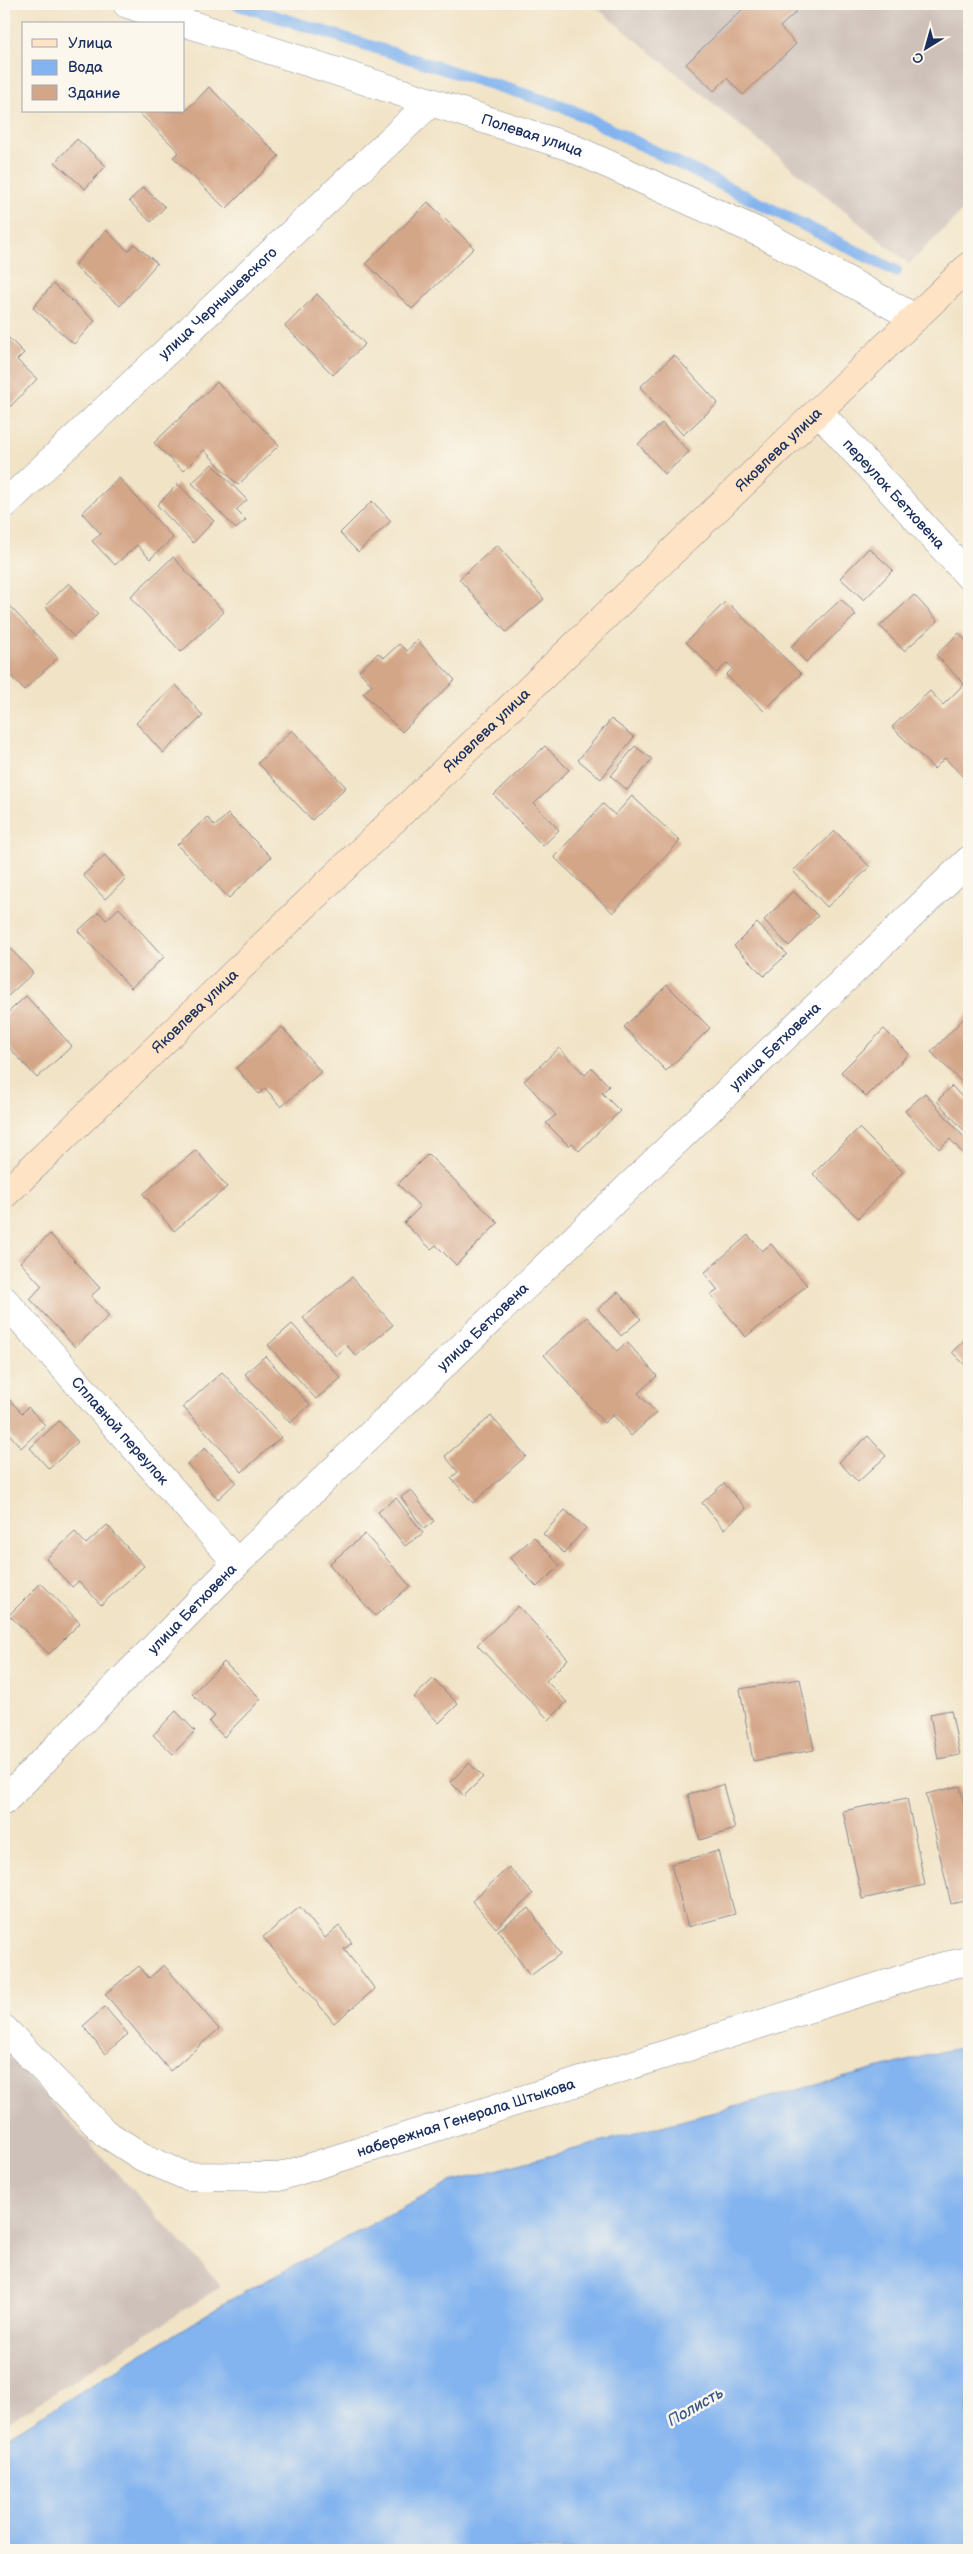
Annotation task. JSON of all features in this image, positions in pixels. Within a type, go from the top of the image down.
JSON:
[{"type":"street","name":"Полевая улица","points":[[127,4],[188,14],[431,102],[570,147],[765,234],[915,318]]},
{"type":"street","name":"улица Чернышевского","points":[[4,505],[431,102]]},
{"type":"street","name":"Яковлева улица","points":[[4,1195],[969,266]]},
{"type":"street","name":"переулок Бетховена","points":[[819,412],[969,576]]},
{"type":"street","name":"улица Бетховена","points":[[4,1801],[237,1563],[969,860]]},
{"type":"street","name":"Сплавной переулок","points":[[4,1300],[237,1563]]},
{"type":"street","name":"набережная Генерала Штыкова","points":[[4,2029],[105,2133],[144,2158],[186,2176],[279,2177],[940,1967],[969,1961]]},
{"type":"shaded area","points":[[592,4],[969,4],[969,204],[909,264]]},
{"type":"shaded area","points":[[4,2052],[222,2286],[4,2425]]},
{"type":"water","name":"Полисть","points":[[969,2047],[969,2550],[4,2550],[4,2439],[228,2301],[451,2182],[948,2050]]},
{"type":"building","points":[[748,4],[788,4],[796,12],[780,27],[796,44],[743,95],[727,78],[714,91],[686,64]]},
{"type":"building","points":[[209,87],[279,156],[226,209],[173,157],[179,152],[138,112],[185,112]]},
{"type":"building","points":[[77,139],[106,166],[85,189],[55,162]]},
{"type":"building","points":[[143,187],[165,207],[151,222],[129,201]]},
{"type":"building","points":[[428,202],[474,248],[412,309],[366,263]]},
{"type":"building","points":[[106,230],[128,251],[134,244],[157,263],[120,306],[74,266]]},
{"type":"building","points":[[53,284],[95,321],[74,344],[33,308]]},
{"type":"building","points":[[317,294],[365,344],[333,375],[285,326]]},
{"type":"building","points":[[4,333],[24,353],[17,360],[37,379],[5,412]]},
{"type":"building","points":[[674,355],[718,403],[683,435],[640,387]]},
{"type":"building","points":[[217,382],[279,445],[238,485],[204,450],[183,471],[154,443]]},
{"type":"building","points":[[662,423],[689,452],[665,474],[638,444]]},
{"type":"building","points":[[212,464],[247,500],[236,510],[246,520],[236,529],[192,483]]},
{"type":"building","points":[[119,478],[173,538],[150,559],[137,545],[115,565],[92,541],[101,534],[82,513]]},
{"type":"building","points":[[178,484],[214,521],[193,543],[157,505]]},
{"type":"building","points":[[372,501],[391,521],[358,552],[340,533]]},
{"type":"building","points":[[497,545],[544,599],[506,632],[459,579]]},
{"type":"building","points":[[869,548],[893,570],[864,600],[840,578]]},
{"type":"building","points":[[173,557],[224,612],[181,652],[130,597]]},
{"type":"building","points":[[69,583],[98,614],[74,637],[45,606]]},
{"type":"building","points":[[914,595],[938,621],[904,651],[880,626]]},
{"type":"building","points":[[841,599],[856,615],[806,662],[791,647]]},
{"type":"building","points":[[4,600],[58,658],[24,690],[4,669]]},
{"type":"building","points":[[726,601],[801,674],[764,711],[726,675],[733,668],[727,663],[717,673],[686,642]]},
{"type":"building","points":[[959,633],[969,644],[969,775],[965,779],[945,758],[934,769],[892,727],[930,691],[943,705],[964,684],[936,655]]},
{"type":"building","points":[[417,640],[455,680],[402,732],[363,693],[372,685],[359,671],[378,653],[384,658],[399,644],[407,651]]},
{"type":"building","points":[[176,685],[203,716],[163,753],[136,723]]},
{"type":"building","points":[[611,719],[634,737],[601,779],[578,760]]},
{"type":"building","points":[[292,730],[346,787],[312,820],[258,763]]},
{"type":"building","points":[[545,746],[569,770],[534,804],[559,830],[543,846],[494,795]]},
{"type":"building","points":[[635,746],[652,759],[627,790],[611,776]]},
{"type":"building","points":[[632,796],[680,841],[613,913],[554,857],[603,804],[615,815]]},
{"type":"building","points":[[228,814],[271,857],[229,898],[177,845],[207,817],[215,826]]},
{"type":"building","points":[[835,831],[870,867],[827,907],[793,871]]},
{"type":"building","points":[[105,855],[126,879],[105,899],[83,875]]},
{"type":"building","points":[[793,891],[818,916],[789,946],[764,920]]},
{"type":"building","points":[[119,908],[164,957],[131,988],[78,931],[99,912],[106,920]]},
{"type":"building","points":[[757,923],[787,954],[764,976],[734,946]]},
{"type":"building","points":[[9,947],[33,973],[8,996],[4,992],[4,951]]},
{"type":"building","points":[[667,985],[710,1028],[666,1071],[624,1027]]},
{"type":"building","points":[[26,996],[72,1046],[37,1078],[4,1042],[4,1016]]},
{"type":"building","points":[[969,1013],[969,1089],[931,1052]]},
{"type":"building","points":[[282,1027],[321,1072],[281,1107],[265,1088],[259,1094],[236,1068]]},
{"type":"building","points":[[884,1029],[909,1054],[866,1097],[841,1072]]},
{"type":"building","points":[[559,1048],[585,1075],[592,1068],[609,1086],[602,1093],[620,1111],[579,1151],[572,1143],[569,1146],[546,1123],[556,1115],[524,1081]]},
{"type":"building","points":[[952,1086],[969,1105],[969,1136],[937,1101]]},
{"type":"building","points":[[925,1093],[969,1143],[969,1154],[966,1157],[950,1139],[939,1149],[905,1111]]},
{"type":"building","points":[[859,1128],[903,1172],[858,1218],[813,1174]]},
{"type":"building","points":[[196,1150],[227,1187],[174,1231],[143,1194]]},
{"type":"building","points":[[428,1154],[498,1223],[456,1265],[436,1245],[431,1249],[404,1223],[420,1207],[398,1184]]},
{"type":"building","points":[[50,1234],[100,1288],[91,1296],[109,1316],[75,1347],[30,1299],[42,1286],[20,1262]]},
{"type":"building","points":[[748,1235],[762,1251],[771,1244],[807,1285],[746,1337],[711,1295],[718,1290],[704,1273]]},
{"type":"building","points":[[352,1277],[393,1325],[356,1356],[347,1346],[336,1356],[303,1318]]},
{"type":"building","points":[[618,1292],[641,1319],[621,1336],[598,1309]]},
{"type":"building","points":[[587,1317],[617,1351],[627,1342],[657,1376],[638,1393],[656,1413],[631,1436],[613,1415],[604,1423],[544,1355]]},
{"type":"building","points":[[292,1324],[341,1378],[316,1399],[268,1345]]},
{"type":"building","points":[[969,1336],[969,1369],[952,1352]]},
{"type":"building","points":[[265,1356],[310,1405],[290,1423],[245,1374]]},
{"type":"building","points":[[222,1372],[281,1437],[242,1472],[183,1407]]},
{"type":"building","points":[[4,1394],[22,1413],[28,1407],[45,1425],[21,1448],[7,1431],[4,1434]]},
{"type":"building","points":[[491,1416],[526,1456],[473,1503],[451,1478],[458,1472],[445,1456]]},
{"type":"building","points":[[59,1421],[78,1442],[49,1469],[30,1448]]},
{"type":"building","points":[[868,1436],[886,1456],[858,1482],[839,1462]]},
{"type":"building","points":[[205,1448],[236,1482],[218,1499],[187,1464]]},
{"type":"building","points":[[724,1483],[746,1509],[724,1529],[702,1503]]},
{"type":"building","points":[[411,1490],[434,1521],[424,1529],[401,1497]]},
{"type":"building","points":[[396,1498],[423,1533],[405,1546],[378,1512]]},
{"type":"building","points":[[565,1510],[586,1528],[564,1553],[543,1534]]},
{"type":"building","points":[[107,1525],[144,1566],[101,1605],[79,1581],[72,1587],[46,1559],[75,1532],[86,1544]]},
{"type":"building","points":[[365,1534],[410,1586],[375,1616],[329,1564]]},
{"type":"building","points":[[534,1537],[560,1566],[537,1587],[510,1558]]},
{"type":"building","points":[[41,1583],[80,1623],[49,1654],[9,1615]]},
{"type":"building","points":[[518,1606],[568,1659],[546,1681],[567,1702],[549,1720],[477,1645]]},
{"type":"building","points":[[224,1662],[261,1699],[224,1737],[209,1722],[215,1716],[192,1694]]},
{"type":"building","points":[[433,1679],[458,1704],[439,1723],[414,1697]]},
{"type":"building","points":[[800,1679],[814,1750],[753,1761],[740,1689]]},
{"type":"building","points":[[951,1710],[960,1755],[938,1759],[930,1714]]},
{"type":"building","points":[[176,1711],[195,1731],[173,1754],[153,1735]]},
{"type":"building","points":[[469,1763],[483,1777],[464,1796],[450,1782]]},
{"type":"building","points":[[723,1785],[735,1829],[700,1840],[688,1794]]},
{"type":"building","points":[[960,1786],[969,1827],[969,1900],[951,1904],[926,1794]]},
{"type":"building","points":[[907,1798],[925,1885],[862,1899],[843,1811]]},
{"type":"building","points":[[718,1851],[735,1914],[688,1927],[671,1864]]},
{"type":"building","points":[[509,1867],[533,1894],[496,1928],[472,1901]]},
{"type":"building","points":[[300,1907],[325,1938],[339,1926],[352,1943],[344,1949],[375,1989],[334,2023],[263,1937]]},
{"type":"building","points":[[529,1908],[560,1954],[530,1976],[498,1930]]},
{"type":"building","points":[[164,1965],[219,2029],[170,2071],[105,1994],[139,1966],[149,1978]]},
{"type":"building","points":[[105,2007],[128,2034],[105,2054],[83,2026]]},
{"type":"waterway","points":[[236,4],[565,107],[896,271]]}]
